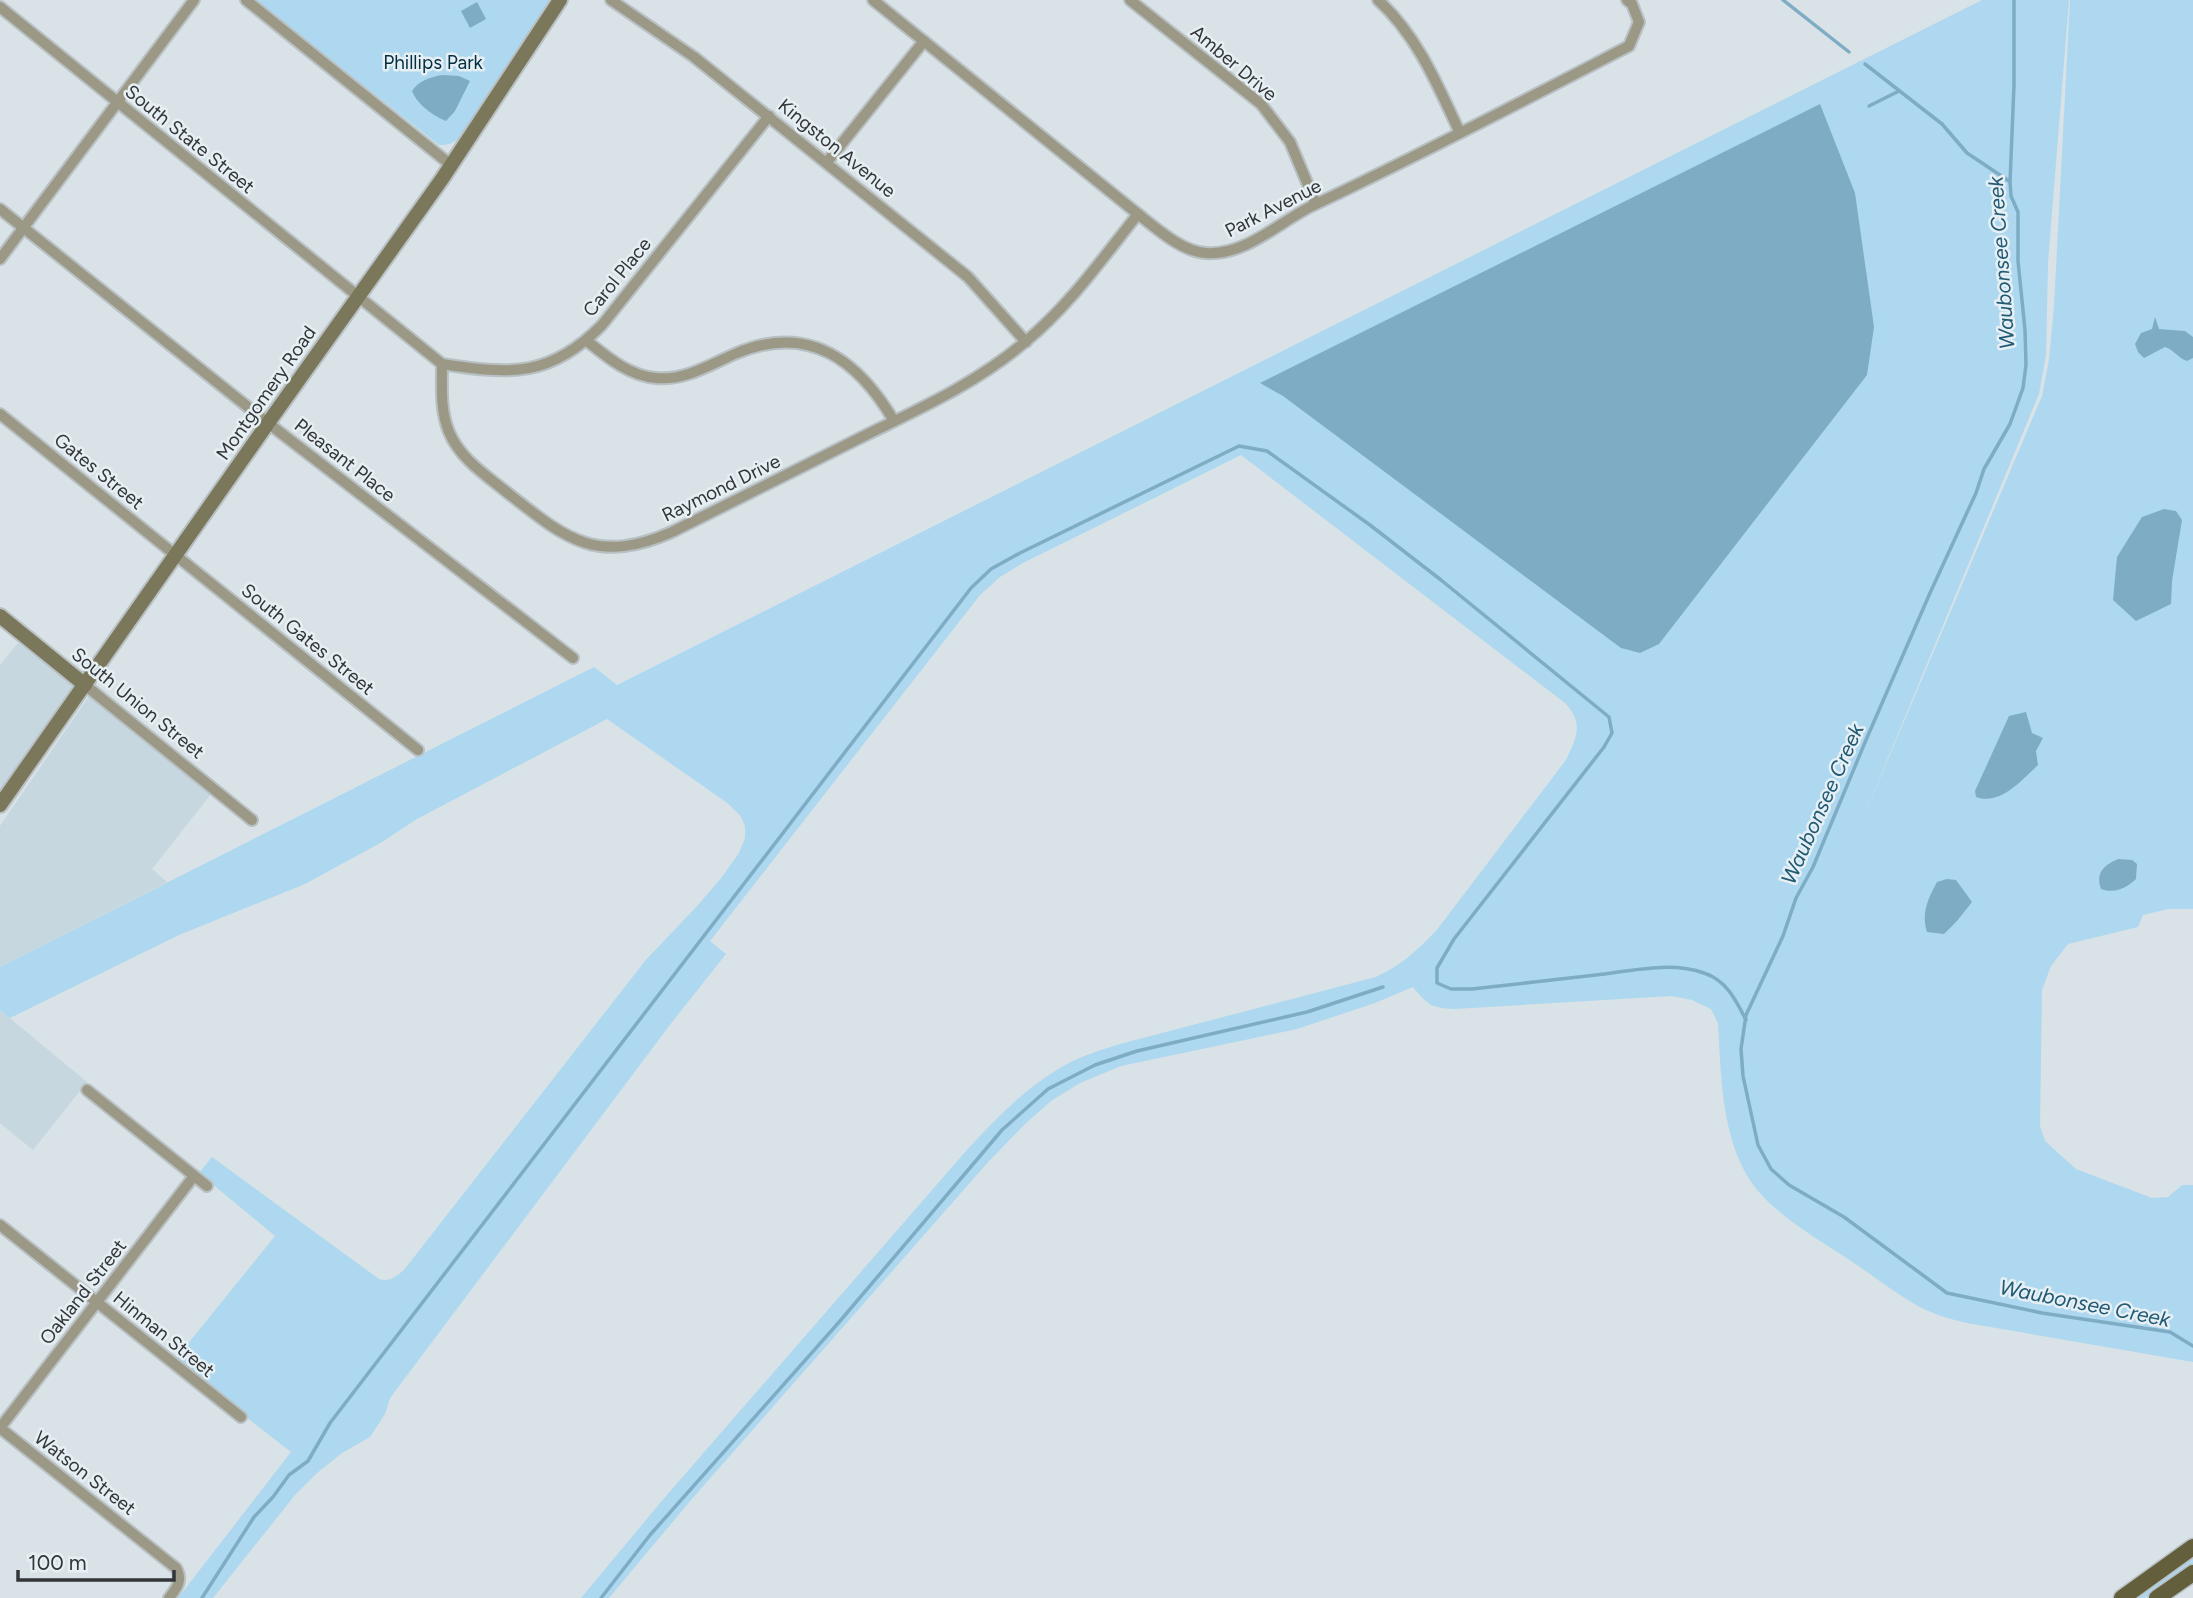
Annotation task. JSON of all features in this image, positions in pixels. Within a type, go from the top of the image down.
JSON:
[{"type":"main road","points":[[2122,1598],[2193,1547]]},
{"type":"main road","points":[[2157,1598],[2193,1573]]},
{"type":"street","points":[[0,259],[194,0]]},
{"type":"street","points":[[246,0],[451,165]]},
{"type":"street","name":"Montgomery Road","points":[[0,806],[451,165],[560,0]]},
{"type":"street","name":"Kingston Avenue","points":[[611,0],[694,57],[968,276],[1026,342]]},
{"type":"street","name":"Park Avenue","points":[[873,0],[1176,243],[1205,253],[1235,250],[1316,204],[1629,46],[1639,22],[1632,4],[1627,0]]},
{"type":"street","name":"Amber Drive","points":[[1130,0],[1261,104],[1290,142],[1316,204]]},
{"type":"street","points":[[1378,0],[1389,10],[1427,63],[1460,133]]},
{"type":"street","name":"South State Street","points":[[0,7],[359,297]]},
{"type":"street","points":[[827,162],[924,41]]},
{"type":"street","name":"Carol Place","points":[[442,364],[518,370],[555,361],[574,351],[603,325],[769,116]]},
{"type":"street","name":"Pleasant Place","points":[[0,209],[268,422],[573,658]]},
{"type":"street","name":"Raymond Drive","points":[[442,364],[444,417],[459,450],[471,463],[568,537],[588,544],[628,547],[672,532],[963,386],[989,370],[1026,342],[1067,302],[1138,214]]},
{"type":"street","points":[[359,297],[442,364]]},
{"type":"street","points":[[587,341],[624,368],[654,378],[668,379],[685,376],[759,345],[799,343],[818,348],[851,366],[880,397],[894,421]]},
{"type":"street","name":"Gates Street","points":[[0,414],[176,555]]},
{"type":"street","name":"South Gates Street","points":[[176,555],[418,750]]},
{"type":"street","name":"South Union Street","points":[[0,616],[252,820]]},
{"type":"street","points":[[87,1090],[207,1186]]},
{"type":"street","name":"Oakland Street","points":[[0,1428],[194,1176]]},
{"type":"street","name":"Hinman Street","points":[[0,1225],[241,1417]]},
{"type":"street","name":"Watson Street","points":[[0,1428],[170,1562],[180,1574],[180,1583],[169,1598]]},
{"type":"shaded area","points":[[477,2],[486,19],[470,28],[461,11]]},
{"type":"shaded area","points":[[442,75],[459,76],[470,81],[455,111],[446,121],[426,109],[412,91],[421,82]]},
{"type":"shaded area","points":[[1820,104],[1855,193],[1874,327],[1867,375],[1659,644],[1640,653],[1621,648],[1283,396],[1260,383]]},
{"type":"shaded area","points":[[2155,317],[2159,329],[2185,331],[2193,337],[2193,358],[2187,361],[2165,347],[2144,358],[2138,352],[2135,344],[2141,333],[2152,329]]},
{"type":"shaded area","points":[[2164,509],[2176,511],[2182,520],[2171,604],[2136,621],[2113,600],[2117,557],[2142,517]]},
{"type":"shaded area","points":[[18,643],[76,686],[0,797],[0,665]]},
{"type":"shaded area","points":[[89,696],[211,794],[152,869],[167,882],[0,967],[0,826]]},
{"type":"shaded area","points":[[2026,712],[2032,733],[2043,738],[2036,751],[2038,765],[2002,795],[1985,799],[1976,797],[1975,791],[2009,716]]},
{"type":"shaded area","points":[[2118,859],[2132,860],[2137,864],[2136,879],[2120,889],[2101,889],[2099,878],[2102,870]]},
{"type":"shaded area","points":[[1956,880],[1972,902],[1944,934],[1927,932],[1925,912],[1928,900],[1937,882]]},
{"type":"shaded area","points":[[0,1010],[87,1082],[33,1150],[0,1123]]},
{"type":"green space","name":"Phillips Park","points":[[255,0],[550,0],[460,137],[450,144],[439,145]]},
{"type":"green space","points":[[1982,0],[2069,0],[2048,263],[2046,355],[2039,394],[1858,830],[2042,396],[2049,360],[2054,306],[2070,0],[2193,0],[2193,909],[2168,909],[2143,915],[2138,927],[2068,944],[2051,966],[2042,990],[2040,1126],[2045,1141],[2076,1169],[2152,1198],[2168,1197],[2182,1185],[2193,1185],[2193,1362],[1967,1323],[1941,1316],[1908,1300],[1793,1222],[1778,1211],[1753,1185],[1736,1153],[1723,1098],[1718,1023],[1711,1009],[1692,1000],[1672,996],[1447,1009],[1431,1004],[1413,987],[1375,1003],[1297,1029],[1121,1066],[1080,1083],[1051,1101],[989,1161],[691,1500],[609,1598],[581,1598],[660,1503],[966,1151],[1019,1098],[1063,1066],[1095,1052],[1376,977],[1394,967],[1436,931],[1566,760],[1577,724],[1565,703],[1241,455],[1023,563],[1000,577],[980,595],[710,941],[726,954],[390,1398],[385,1414],[370,1437],[342,1453],[295,1495],[213,1598],[178,1598],[291,1452],[174,1361],[275,1236],[199,1173],[212,1157],[379,1279],[395,1277],[404,1270],[645,961],[722,877],[739,853],[745,838],[745,826],[740,815],[726,802],[607,719],[417,819],[382,842],[305,884],[179,935],[10,1018],[0,1010],[0,967],[594,667],[617,685]]},
{"type":"green space","points":[[2193,1557],[2193,1564],[2145,1598],[2135,1598]]},
{"type":"waterway","points":[[1783,0],[1849,52]]},
{"type":"waterway","name":"Waubonsee Creek","points":[[2014,0],[2010,182],[2011,196],[2018,212],[2018,261],[2026,365],[2023,388],[2010,424],[1984,469],[1976,493],[1930,593],[1813,867],[1796,898],[1783,936],[1746,1015],[1741,1049],[1743,1076],[1758,1145],[1771,1169],[1789,1185],[1844,1217],[1947,1293],[2042,1313],[2170,1332],[2193,1346]]},
{"type":"waterway","points":[[1865,64],[1942,124],[1967,153],[2009,181]]},
{"type":"waterway","points":[[1869,106],[1899,91]]},
{"type":"waterway","points":[[202,1598],[254,1517],[289,1475],[308,1461],[330,1423],[971,588],[991,569],[1020,553],[1239,446],[1267,451],[1370,525],[1609,717],[1612,733],[1604,747],[1454,939],[1437,968],[1437,983],[1451,989],[1472,989],[1650,968],[1691,969],[1718,980],[1734,998],[1746,1020]]},
{"type":"waterway","points":[[601,1598],[650,1535],[840,1321],[1002,1130],[1048,1089],[1095,1065],[1137,1051],[1307,1012],[1383,987]]}]
